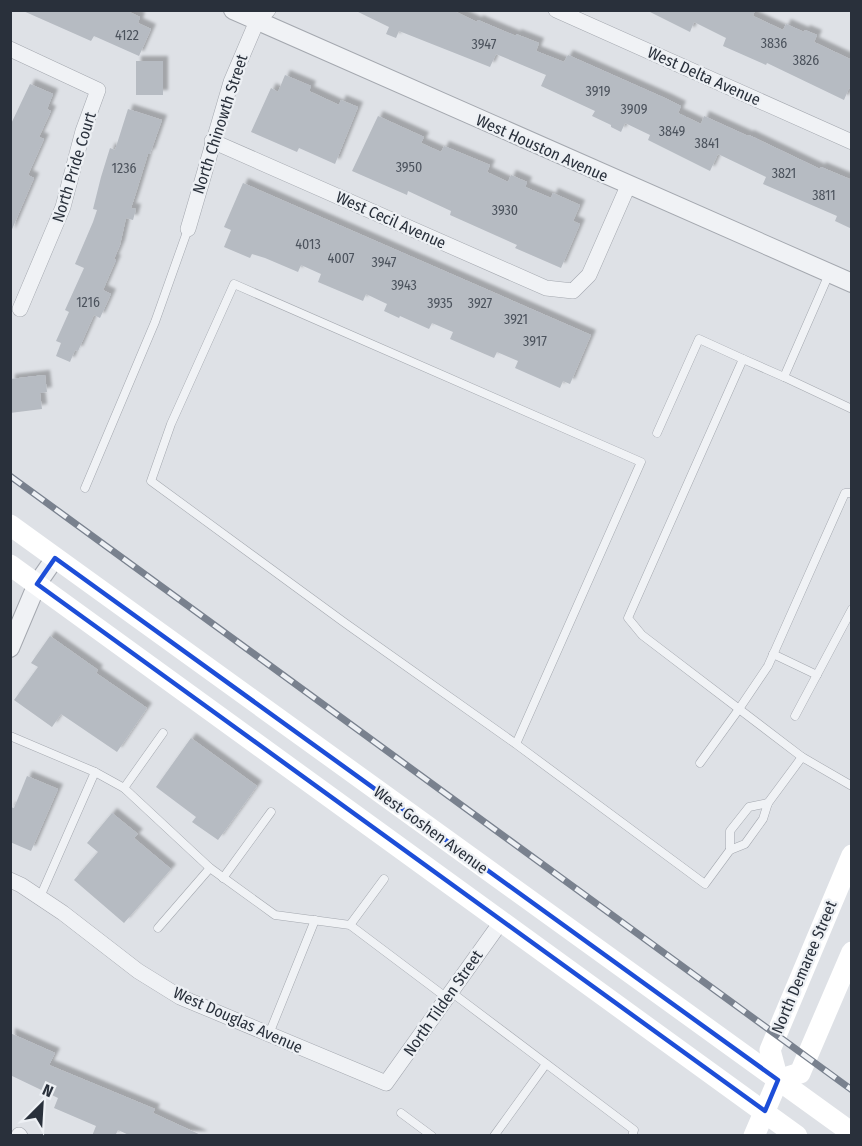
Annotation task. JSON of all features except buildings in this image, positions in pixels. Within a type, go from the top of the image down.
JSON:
[{"type":"main road","name":"West Goshen Avenue","points":[[10,525],[852,1133]]},
{"type":"main road","name":"West Goshen Avenue","points":[[10,565],[797,1136]]},
{"type":"main road","name":"North Demaree Street","points":[[778,1080],[770,1050],[852,855]]},
{"type":"main road","points":[[754,1136],[778,1080],[800,1073],[852,952]]},
{"type":"street","name":"West Houston Avenue","points":[[232,10],[260,14],[628,186],[852,283]]},
{"type":"street","name":"West Delta Avenue","points":[[556,10],[852,142]]},
{"type":"street","name":"North Chinowth Street","points":[[188,229],[231,82],[260,14]]},
{"type":"street","name":"North Pride Court","points":[[10,50],[98,90],[83,131],[63,207],[20,309]]},
{"type":"street","name":"West Cecil Avenue","points":[[212,141],[546,288],[573,291],[589,275],[628,186]]},
{"type":"street","points":[[10,648],[37,584],[55,558]]},
{"type":"street","name":"West Douglas Avenue","points":[[10,880],[63,913],[138,971],[180,997],[386,1083]]},
{"type":"street","name":"North Tilden Street","points":[[386,1083],[501,922]]},
{"type":"lane","points":[[85,488],[155,322],[188,229]]},
{"type":"lane","points":[[784,377],[829,274]]},
{"type":"lane","points":[[516,744],[641,462],[234,284],[171,424],[151,480],[705,884],[730,850],[745,844],[763,819],[768,803],[802,757]]},
{"type":"lane","points":[[657,433],[699,339],[852,409]]},
{"type":"lane","points":[[742,359],[628,618],[642,634],[802,757],[852,786]]},
{"type":"lane","points":[[700,763],[740,709],[773,654],[845,493],[852,493]]},
{"type":"lane","points":[[795,716],[852,609]]},
{"type":"lane","points":[[773,654],[817,675]]},
{"type":"lane","points":[[124,788],[164,733]]},
{"type":"lane","points":[[10,736],[95,772],[124,788],[210,868],[275,915],[350,925],[546,1064],[634,1130],[632,1136]]},
{"type":"lane","points":[[39,897],[95,772]]},
{"type":"lane","points":[[730,850],[730,831],[749,807],[768,803]]},
{"type":"lane","points":[[223,878],[271,812]]},
{"type":"lane","points":[[158,928],[210,868]]},
{"type":"lane","points":[[350,925],[384,879]]},
{"type":"lane","points":[[269,1034],[315,920]]},
{"type":"lane","points":[[494,1136],[546,1064]]},
{"type":"lane","points":[[401,1113],[432,1136]]},
{"type":"highlighted area","points":[[55,558],[778,1080],[765,1111],[37,584]]},
{"type":"railway","points":[[10,476],[852,1090]]}]
